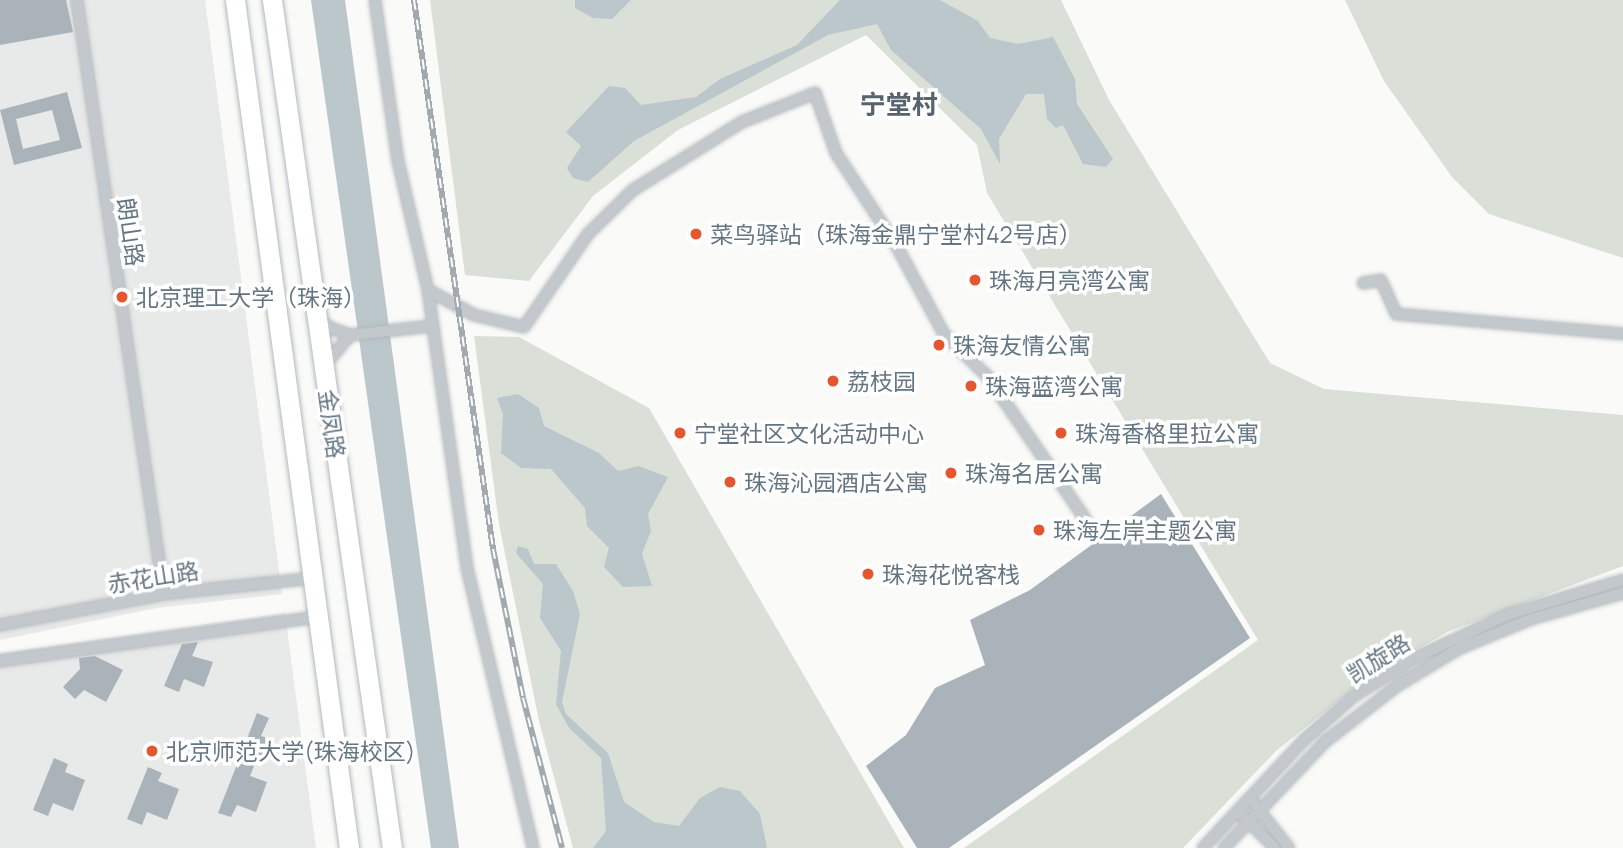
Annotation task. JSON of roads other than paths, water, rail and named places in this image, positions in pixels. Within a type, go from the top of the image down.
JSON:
[{"type":"highway","name":"金凤路","points":[[235,0],[349,848]]},
{"type":"highway","name":"金凤路","points":[[274,3],[392,848]]},
{"type":"street","name":"朗山路","points":[[77,0],[164,594]]},
{"type":"street","points":[[375,0],[398,161],[428,290],[467,568],[533,848]]},
{"type":"street","points":[[428,290],[474,315],[524,327],[588,234],[633,190],[742,122],[816,93],[836,153],[896,245],[944,334],[988,377],[1086,520]]},
{"type":"street","points":[[1363,283],[1381,280],[1396,314],[1623,334]]},
{"type":"street","points":[[316,312],[328,327],[350,335],[432,326]]},
{"type":"street","points":[[324,366],[350,335]]},
{"type":"street","name":"赤花山路","points":[[0,625],[164,594],[314,578]]},
{"type":"street","name":"凯旋路","points":[[1203,848],[1354,696],[1415,658],[1507,615],[1623,580]]},
{"type":"street","name":"凯旋路","points":[[1224,848],[1326,741],[1397,685],[1460,648],[1531,619],[1623,593]]},
{"type":"street","points":[[0,660],[319,617]]},
{"type":"street","points":[[1249,800],[1289,848]]},
{"type":"street","points":[[1239,811],[1275,848]]},
{"type":"railway","points":[[414,0],[493,549],[523,698],[562,848]]},
{"type":"place","name":"菜鸟驿站（珠海金鼎宁堂村42号店）","points":[[696,234]]},
{"type":"place","name":"珠海月亮湾公寓","points":[[975,280]]},
{"type":"place","name":"北京理工大学（珠海）","points":[[122,297]]},
{"type":"place","name":"珠海友情公寓","points":[[939,345]]},
{"type":"place","name":"荔枝园","points":[[833,381]]},
{"type":"place","name":"珠海蓝湾公寓","points":[[971,386]]},
{"type":"place","name":"宁堂社区文化活动中心","points":[[680,433]]},
{"type":"place","name":"珠海香格里拉公寓","points":[[1061,433]]},
{"type":"place","name":"珠海名居公寓","points":[[951,473]]},
{"type":"place","name":"珠海沁园酒店公寓","points":[[730,482]]},
{"type":"place","name":"珠海左岸主题公寓","points":[[1039,530]]},
{"type":"place","name":"珠海花悦客栈","points":[[868,574]]},
{"type":"place","name":"北京师范大学(珠海校区)","points":[[152,751]]},
{"type":"district","name":"宁堂村","points":[[899,105]]}]
